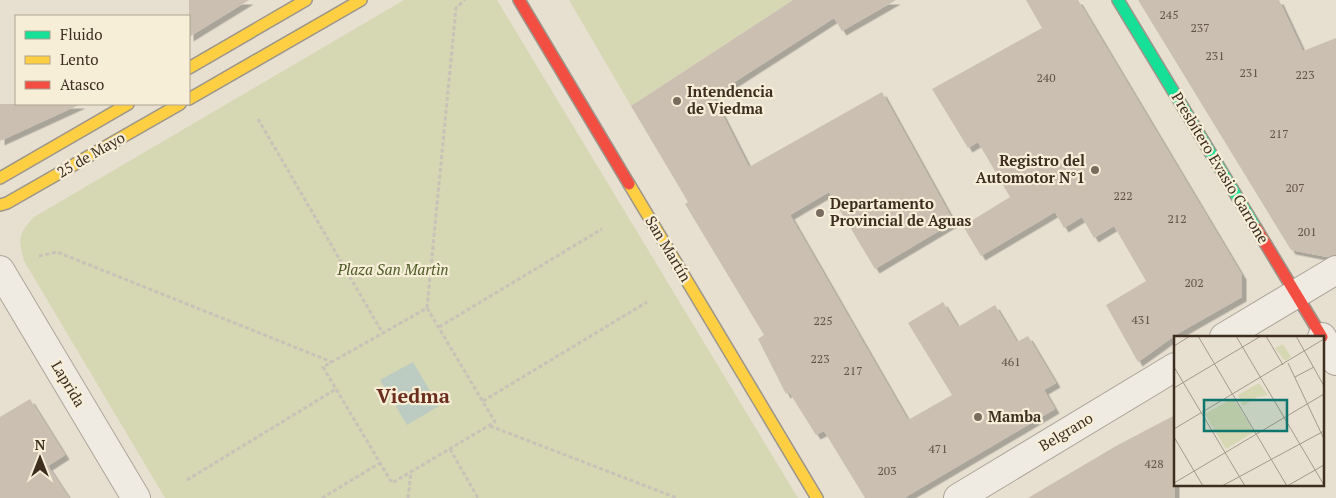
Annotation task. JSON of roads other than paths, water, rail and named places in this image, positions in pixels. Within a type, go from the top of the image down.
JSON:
[{"type":"main road","points":[[190,67],[306,0]]},
{"type":"main road","points":[[190,98],[361,0]]},
{"type":"main road","name":"San Martín","points":[[519,0],[817,498]]},
{"type":"main road","name":"Presbítero Evasio Garrone","points":[[1118,0],[1321,336]]},
{"type":"main road","name":"25 de Mayo","points":[[0,178],[126,105]]},
{"type":"main road","name":"25 de Mayo","points":[[0,205],[7,203],[178,105]]},
{"type":"street","name":"Laprida","points":[[0,270],[136,498]]},
{"type":"street","points":[[1226,336],[1336,270]]},
{"type":"street","name":"Presbítero Evasio Garrone","points":[[1324,340],[1336,361]]},
{"type":"street","name":"Belgrano","points":[[958,498],[1174,367]]},
{"type":"place","name":"Intendencia de Viedma","points":[[677,101]]},
{"type":"place","name":"Registro del Automotor N°1","points":[[1095,170]]},
{"type":"place","name":"Departamento Provincial de Aguas","points":[[820,213]]},
{"type":"place","name":"Mamba","points":[[978,417]]},
{"type":"district","name":"Viedma","points":[[413,396]]},
{"type":"park label","name":"Plaza San Martìn","points":[[393,270]]}]
